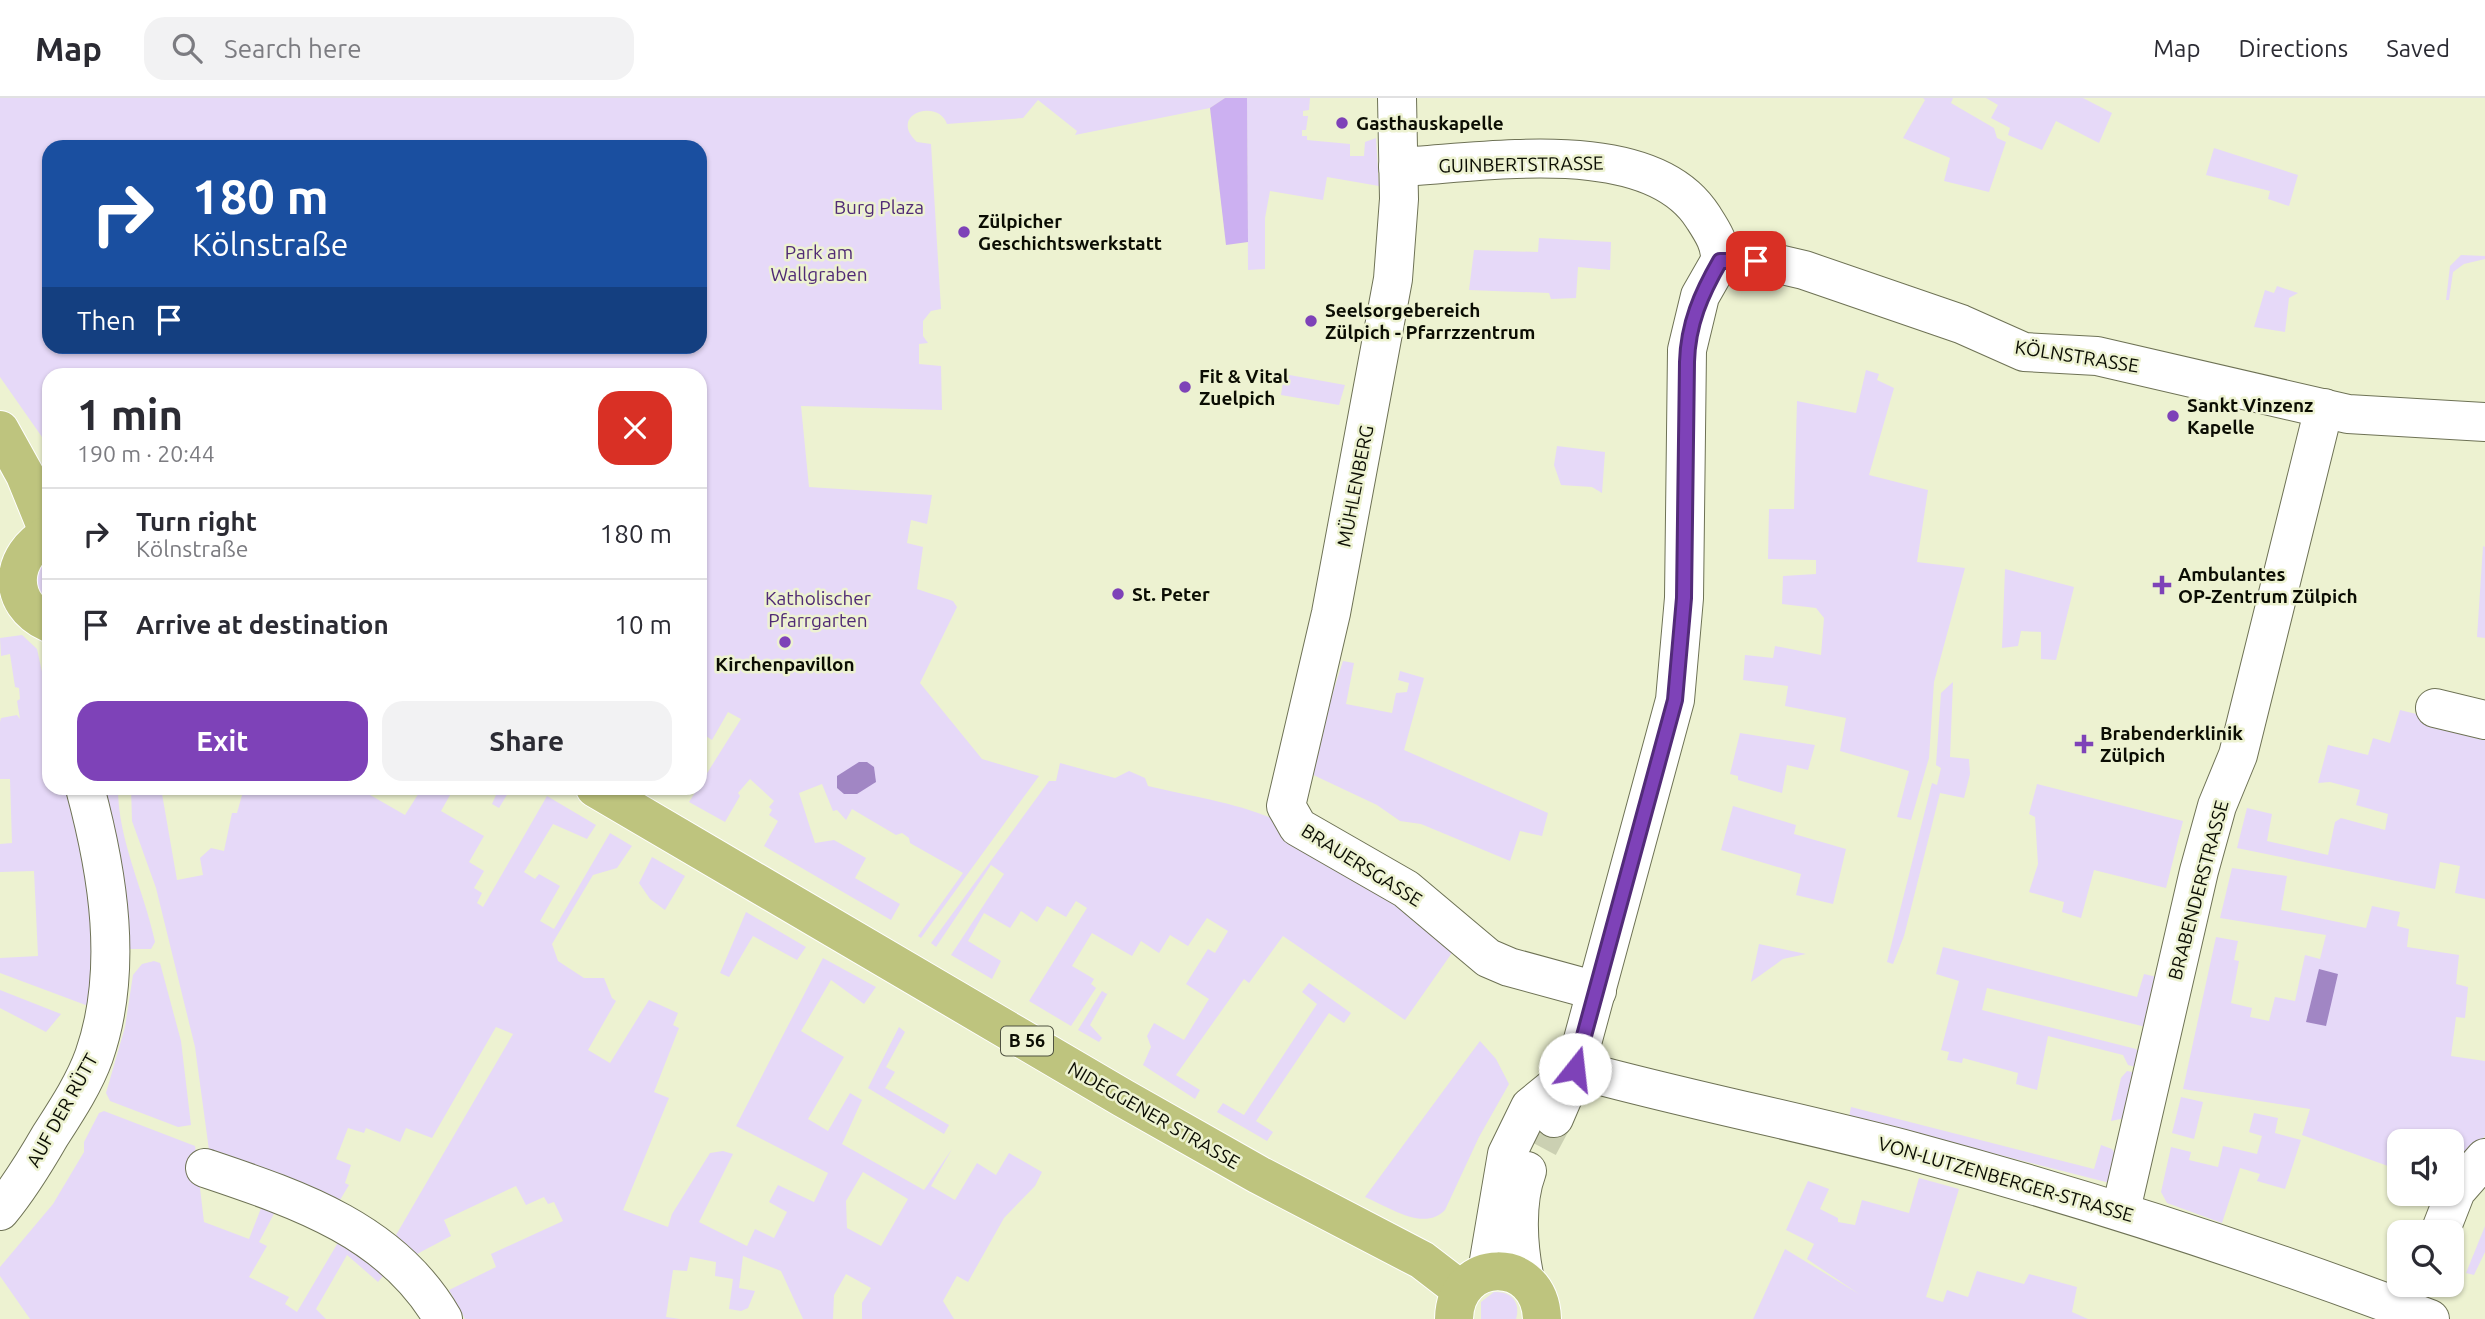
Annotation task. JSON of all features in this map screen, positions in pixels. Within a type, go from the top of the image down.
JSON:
[{"type":"main road","points":[[0,430],[25,475],[42,517]]},
{"type":"main road","points":[[32,613],[18,570],[22,557],[42,538]]},
{"type":"main road","name":"NIDEGGENER STRASSE","points":[[607,795],[1122,1098],[1259,1175],[1422,1260],[1467,1294]]},
{"type":"main road","points":[[1467,1294],[1504,1271],[1525,1280],[1538,1297],[1542,1319]]},
{"type":"street","name":"MÜHLENBERG","points":[[1286,801],[1325,643],[1393,279],[1398,242],[1397,98]]},
{"type":"street","name":"GUINBERTSTRASSE","points":[[1398,167],[1547,160],[1619,164],[1656,176],[1672,185],[1699,210],[1715,244]]},
{"type":"street","name":"KÖLNSTRASSE","points":[[1715,244],[1804,270],[1961,324],[2024,352],[2097,356],[2365,415],[2485,422]]},
{"type":"street","points":[[1525,1280],[1520,1256],[1525,1177],[1575,1069],[1675,700],[1684,598],[1688,350],[1715,244]]},
{"type":"street","name":"BRABENDERSTRASSE","points":[[2121,1210],[2199,871],[2217,806],[2238,755],[2324,408]]},
{"type":"street","points":[[2435,708],[2485,720]]},
{"type":"street","name":"AUF DER RÜTT","points":[[0,1211],[35,1162],[80,1084],[93,1058],[104,1021],[108,993],[109,906],[97,834],[87,795]]},
{"type":"street","name":"AUF DER RÜTT","points":[[96,795],[97,834]]},
{"type":"street","name":"BRAUERSGASSE","points":[[1286,801],[1290,816],[1298,827],[1406,889],[1488,958],[1509,967],[1597,991]]},
{"type":"street","points":[[1467,1294],[1507,1154],[1530,1107],[1575,1069]]},
{"type":"street","name":"VON-LUTZENBERGER-STRASSE","points":[[1575,1069],[1912,1152],[2121,1210],[2419,1305]]},
{"type":"street","points":[[2445,1220],[2456,1191],[2485,1158]]},
{"type":"street","points":[[205,1168],[295,1200],[354,1229],[409,1273],[443,1319]]},
{"type":"green space","points":[[0,98],[1225,98],[1210,108],[1075,135],[1077,131],[1038,100],[1023,118],[947,124],[942,116],[934,112],[926,111],[911,117],[909,132],[917,142],[931,144],[941,309],[931,311],[923,321],[923,336],[928,343],[919,344],[919,364],[941,366],[942,410],[801,406],[809,487],[932,495],[927,524],[911,520],[907,543],[923,547],[917,589],[953,601],[957,607],[920,683],[982,759],[1039,776],[921,938],[918,936],[963,873],[910,843],[909,838],[902,833],[896,835],[852,809],[846,820],[837,810],[833,811],[822,784],[799,793],[815,843],[834,840],[866,858],[855,878],[900,904],[891,920],[764,846],[778,821],[769,815],[772,810],[769,807],[774,801],[750,779],[738,793],[740,796],[725,822],[689,802],[693,795],[707,795],[707,773],[741,719],[728,712],[712,740],[707,737],[707,368],[42,368],[42,437],[0,377]]},
{"type":"green space","points":[[1247,98],[1310,98],[1309,110],[1303,111],[1303,116],[1308,116],[1306,130],[1302,130],[1302,136],[1307,136],[1307,140],[1350,144],[1350,156],[1364,156],[1365,142],[1376,138],[1379,186],[1327,177],[1323,200],[1270,191],[1265,218],[1265,269],[1248,270]]},
{"type":"green space","points":[[1923,98],[1953,98],[1951,103],[1994,128],[1997,138],[2006,142],[1989,192],[1944,181],[1950,158],[1903,138],[1925,100]]},
{"type":"green space","points":[[1986,98],[2083,98],[2112,113],[2099,143],[2056,121],[2042,150],[2008,135],[2010,128],[1991,118],[1998,105]]},
{"type":"green space","points":[[2214,148],[2298,175],[2289,206],[2268,199],[2270,191],[2206,175]]},
{"type":"green space","points":[[1539,238],[1611,242],[1610,270],[1578,267],[1576,298],[1551,299],[1549,293],[1469,290],[1474,250],[1538,252]]},
{"type":"green space","points":[[2461,255],[2485,256],[2485,259],[2464,264],[2453,272],[2449,300],[2446,300],[2450,266]]},
{"type":"green space","points":[[2277,286],[2298,293],[2289,298],[2285,332],[2254,327],[2265,290],[2274,293]]},
{"type":"green space","points":[[1866,370],[1879,374],[1877,380],[1894,388],[1869,475],[1928,490],[1917,562],[1965,568],[1934,682],[1929,758],[1911,820],[1897,817],[1909,771],[1840,751],[1846,718],[1785,706],[1788,686],[1743,680],[1745,655],[1773,658],[1775,646],[1821,655],[1824,618],[1816,608],[1782,604],[1783,576],[1816,574],[1816,560],[1768,559],[1769,509],[1794,509],[1797,401],[1856,413]]},
{"type":"green space","points":[[1284,374],[1345,385],[1339,405],[1281,395]]},
{"type":"green space","points":[[1557,446],[1605,452],[1602,493],[1592,487],[1561,485],[1554,465]]},
{"type":"green space","points":[[2483,546],[2485,547],[2485,638],[2477,637]]},
{"type":"green space","points":[[42,559],[42,600],[35,592],[34,569]]},
{"type":"green space","points":[[2005,569],[2074,587],[2056,660],[2041,659],[2041,632],[2021,631],[2018,646],[2002,648]]},
{"type":"green space","points":[[22,635],[37,649],[42,672],[42,795],[73,795],[94,906],[91,1007],[0,973],[0,958],[38,956],[34,871],[0,872],[0,844],[12,843],[10,779],[0,779],[0,722],[1,718],[17,715],[20,719],[17,701],[20,699],[19,688],[15,687],[10,654],[1,656],[0,638]]},
{"type":"green space","points":[[1343,661],[1354,663],[1346,704],[1392,713],[1396,693],[1407,692],[1409,683],[1398,680],[1400,671],[1424,678],[1404,750],[1548,813],[1542,836],[1520,831],[1510,861],[1421,824],[1400,821],[1377,805],[1307,772]]},
{"type":"green space","points":[[1953,682],[1950,757],[1969,759],[1970,774],[1964,798],[1940,793],[1904,936],[1893,964],[1887,962],[1932,783],[1937,785],[1941,768],[1936,765],[1941,693]]},
{"type":"green space","points":[[2400,710],[2485,731],[2485,899],[2455,893],[2460,866],[2440,862],[2435,889],[2237,848],[2247,808],[2272,814],[2267,841],[2328,855],[2335,822],[2341,818],[2385,830],[2388,814],[2356,805],[2360,790],[2330,782],[2318,783],[2328,745],[2368,755],[2373,738],[2390,743]]},
{"type":"green space","points":[[1740,733],[1815,745],[1808,770],[1787,765],[1782,793],[1738,780],[1738,776],[1730,774]]},
{"type":"green space","points":[[1060,763],[1115,778],[1129,771],[1145,778],[1148,786],[1234,805],[1282,823],[1350,865],[1454,950],[1405,1020],[1283,936],[1249,983],[1244,979],[1176,1075],[1200,1090],[1195,1099],[1143,1065],[1151,1047],[1147,1036],[1154,1023],[1184,1040],[1209,999],[1186,984],[1208,949],[1215,953],[1228,931],[1207,918],[1188,946],[1170,935],[1159,953],[1141,941],[1132,956],[1092,933],[1072,966],[1094,979],[1091,984],[1096,988],[1071,1026],[1029,1001],[1087,908],[1076,901],[1066,917],[1047,906],[1037,922],[1021,911],[1010,928],[984,913],[968,941],[1001,961],[992,979],[951,955],[1004,874],[991,865],[936,947],[931,943],[1049,781],[1056,781]]},
{"type":"green space","points":[[2037,784],[2183,821],[2166,888],[2094,870],[2081,918],[2062,912],[2064,902],[2029,892],[2038,864],[2035,817],[2029,814]]},
{"type":"green space","points":[[107,795],[118,795],[122,827],[155,942],[151,949],[127,949]]},
{"type":"green space","points":[[131,795],[162,795],[177,880],[203,875],[200,858],[211,848],[224,851],[232,813],[237,813],[242,795],[370,795],[405,815],[418,795],[450,795],[441,811],[484,836],[469,862],[484,871],[474,888],[482,893],[477,903],[483,907],[547,796],[596,825],[587,839],[553,824],[524,872],[535,879],[539,874],[560,886],[540,921],[554,929],[610,833],[632,846],[617,868],[593,875],[552,944],[558,961],[584,978],[604,978],[612,998],[616,1001],[588,1050],[610,1063],[649,1000],[678,1013],[673,1025],[679,1028],[654,1092],[669,1098],[623,1210],[668,1227],[672,1214],[710,1153],[723,1151],[733,1154],[699,1222],[747,1246],[755,1229],[774,1238],[787,1212],[769,1202],[778,1185],[814,1202],[828,1173],[736,1126],[823,958],[876,987],[864,1004],[831,980],[801,1031],[844,1057],[808,1119],[828,1131],[850,1093],[862,1100],[842,1144],[924,1190],[952,1149],[931,1186],[955,1200],[977,1163],[996,1175],[1009,1153],[1042,1172],[1035,1186],[1004,1218],[968,1282],[957,1276],[943,1301],[954,1319],[862,1319],[862,1303],[871,1288],[846,1274],[834,1295],[833,1319],[803,1319],[781,1271],[743,1256],[739,1288],[755,1291],[748,1308],[741,1311],[729,1309],[733,1279],[715,1276],[716,1262],[690,1257],[687,1271],[673,1270],[666,1317],[680,1319],[465,1319],[449,1290],[496,1267],[491,1254],[563,1221],[554,1202],[548,1204],[544,1197],[526,1205],[516,1186],[444,1220],[451,1236],[417,1254],[396,1235],[513,1034],[496,1027],[432,1138],[406,1128],[400,1142],[366,1128],[364,1133],[348,1128],[336,1159],[351,1165],[345,1183],[349,1185],[340,1200],[209,1150],[195,1047],[156,888],[132,821]],"holes":[[[863,1172],[908,1199],[881,1246],[847,1228],[846,1201]]]},
{"type":"green space","points":[[496,795],[507,795],[499,808],[492,804]]},
{"type":"green space","points":[[1733,806],[1796,825],[1794,834],[1846,849],[1833,904],[1796,895],[1801,874],[1721,850]]},
{"type":"green space","points":[[652,857],[685,876],[665,910],[650,899],[639,883]]},
{"type":"green space","points":[[2232,868],[2287,876],[2281,910],[2366,928],[2372,906],[2400,912],[2397,926],[2409,929],[2407,947],[2459,955],[2456,984],[2468,987],[2465,1018],[2456,1017],[2451,1056],[2485,1061],[2485,1136],[2464,1159],[2464,1129],[2387,1129],[2387,1166],[2302,1135],[2310,1109],[2183,1089],[2216,937],[2238,941],[2234,960],[2239,961],[2231,1003],[2252,1008],[2250,1017],[2269,1021],[2275,997],[2295,1001],[2305,955],[2320,959],[2326,935],[2220,918]]},
{"type":"green space","points":[[746,912],[806,947],[797,960],[753,936],[729,977],[720,973]]},
{"type":"green space","points":[[1759,944],[1806,954],[1783,959],[1751,982]]},
{"type":"green space","points":[[1943,947],[2137,997],[2144,974],[2161,978],[2150,1028],[1987,988],[1982,1010],[2136,1049],[2142,1057],[2139,1068],[2128,1065],[2123,1055],[2048,1036],[2037,1090],[2016,1084],[2018,1073],[1963,1058],[1962,1063],[1947,1060],[1949,1052],[1941,1050],[1959,981],[1936,974]]},
{"type":"green space","points":[[154,961],[160,963],[181,1041],[191,1125],[178,1127],[110,1101],[106,1093],[125,1027],[133,975],[142,964]]},
{"type":"green space","points":[[1309,983],[1351,1013],[1344,1023],[1329,1013],[1256,1121],[1273,1132],[1267,1141],[1217,1112],[1223,1103],[1244,1115],[1317,1004],[1302,992]]},
{"type":"green space","points":[[1110,989],[1090,1025],[1102,1038],[1099,1042],[1078,1030],[1102,991],[1107,994]]},
{"type":"green space","points":[[0,990],[61,1014],[46,1032],[0,1008]]},
{"type":"green space","points":[[899,1027],[905,1032],[886,1067],[895,1072],[885,1088],[949,1125],[944,1134],[868,1088]]},
{"type":"green space","points":[[1480,1041],[1496,1059],[1509,1084],[1479,1137],[1445,1210],[1427,1219],[1417,1218],[1406,1216],[1365,1197]]},
{"type":"green space","points":[[2127,1071],[2138,1073],[2125,1118],[2111,1121],[2121,1078]]},
{"type":"green space","points":[[2181,1097],[2203,1102],[2194,1139],[2172,1133]]},
{"type":"green space","points":[[1851,1107],[2094,1169],[2101,1145],[2112,1149],[2117,1157],[2110,1183],[1849,1117]]},
{"type":"green space","points":[[104,1111],[195,1146],[204,1222],[249,1239],[263,1203],[277,1208],[259,1242],[267,1246],[249,1277],[289,1297],[285,1304],[297,1312],[343,1234],[389,1269],[378,1282],[347,1255],[316,1309],[326,1319],[30,1319],[0,1276],[0,1267],[53,1204],[84,1152],[84,1142],[99,1113]]},
{"type":"green space","points":[[2254,1113],[2278,1118],[2275,1133],[2301,1140],[2285,1189],[2257,1181],[2260,1174],[2240,1168],[2222,1223],[2167,1203],[2161,1192],[2171,1147],[2191,1152],[2189,1160],[2218,1167],[2223,1146],[2257,1154],[2262,1136],[2249,1132]]},
{"type":"green space","points":[[1919,1178],[1959,1189],[1926,1297],[1943,1302],[1947,1290],[1968,1297],[1977,1271],[2024,1284],[2029,1274],[2077,1287],[2072,1312],[2088,1319],[1753,1319],[1785,1249],[1859,1294],[1807,1259],[1814,1244],[1786,1230],[1808,1181],[1829,1189],[1820,1209],[1838,1218],[1838,1222],[1855,1225],[1862,1200],[1909,1213]]},
{"type":"green space","points":[[2485,1226],[2485,1252],[2474,1275],[2466,1273]]},
{"type":"green space","points":[[1494,1292],[1505,1293],[1513,1299],[1517,1307],[1516,1319],[1481,1319],[1481,1302]]},
{"type":"shaded area","points":[[1225,98],[1247,98],[1248,242],[1226,245],[1210,108]]},
{"type":"shaded area","points":[[859,762],[867,762],[874,767],[876,782],[857,794],[844,794],[837,788],[837,776]]},
{"type":"shaded area","points":[[2319,969],[2338,974],[2326,1026],[2306,1022]]},
{"type":"tunnel","points":[[1539,1146],[1554,1118]]},
{"type":"place","name":"Gasthauskapelle","points":[[1342,123]]},
{"type":"place","name":"Zülpicher Geschichtswerkstatt","points":[[964,232]]},
{"type":"place","name":"Seelsorgebereich Zülpich - Pfarrzzentrum","points":[[1311,321]]},
{"type":"place","name":"Fit & Vital Zuelpich","points":[[1185,387]]},
{"type":"place","name":"Sankt Vinzenz Kapelle","points":[[2173,416]]},
{"type":"place","name":"Ambulantes OP-Zentrum Zülpich","points":[[2162,585]]},
{"type":"place","name":"St. Peter","points":[[1118,594]]},
{"type":"place","name":"Kirchenpavillon","points":[[785,642]]},
{"type":"place","name":"Brabenderklinik Zülpich","points":[[2084,744]]},
{"type":"route","points":[[1575,1069],[1675,700],[1684,598],[1687,362],[1691,324],[1700,296],[1720,261],[1756,261]]},
{"type":"park label","name":"Burg Plaza","points":[[879,207]]},
{"type":"park label","name":"Park am Wallgraben","points":[[819,263]]},
{"type":"park label","name":"Katholischer Pfarrgarten","points":[[818,609]]}]
